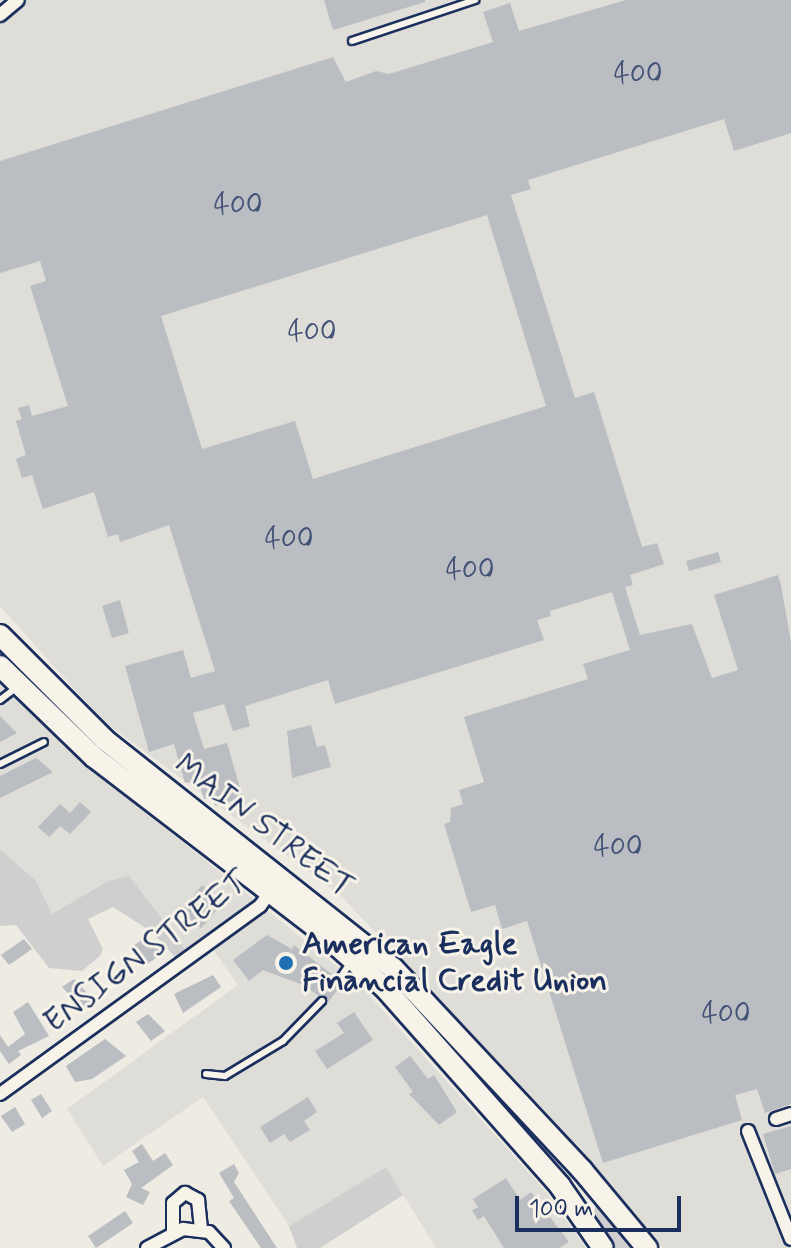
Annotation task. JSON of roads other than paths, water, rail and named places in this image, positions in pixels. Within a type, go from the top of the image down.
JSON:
[{"type":"main road","name":"MAIN STREET","points":[[0,635],[94,731],[386,975],[593,1182],[647,1248]]},
{"type":"main road","name":"MAIN STREET","points":[[6,675],[94,757],[275,884],[353,959],[386,975],[569,1199],[603,1248]]},
{"type":"main road","points":[[569,1199],[593,1182]]},
{"type":"street","points":[[0,15],[18,0]]},
{"type":"street","name":"ENSIGN STREET","points":[[0,1094],[260,906],[275,884]]},
{"type":"street","points":[[776,1119],[791,1114]]},
{"type":"street","points":[[748,1131],[791,1239]]},
{"type":"street","points":[[173,1231],[173,1203],[185,1193],[198,1201],[201,1230]]},
{"type":"street","points":[[147,1248],[173,1231],[201,1230],[224,1248]]},
{"type":"lane","points":[[352,41],[475,0]]},
{"type":"lane","points":[[0,700],[6,675]]},
{"type":"lane","points":[[0,764],[44,742]]},
{"type":"lane","points":[[338,981],[353,959]]},
{"type":"lane","points":[[206,1074],[225,1076],[283,1041],[322,1001]]},
{"type":"place","name":"American Eagle Financial Credit Union","points":[[286,963]]}]
